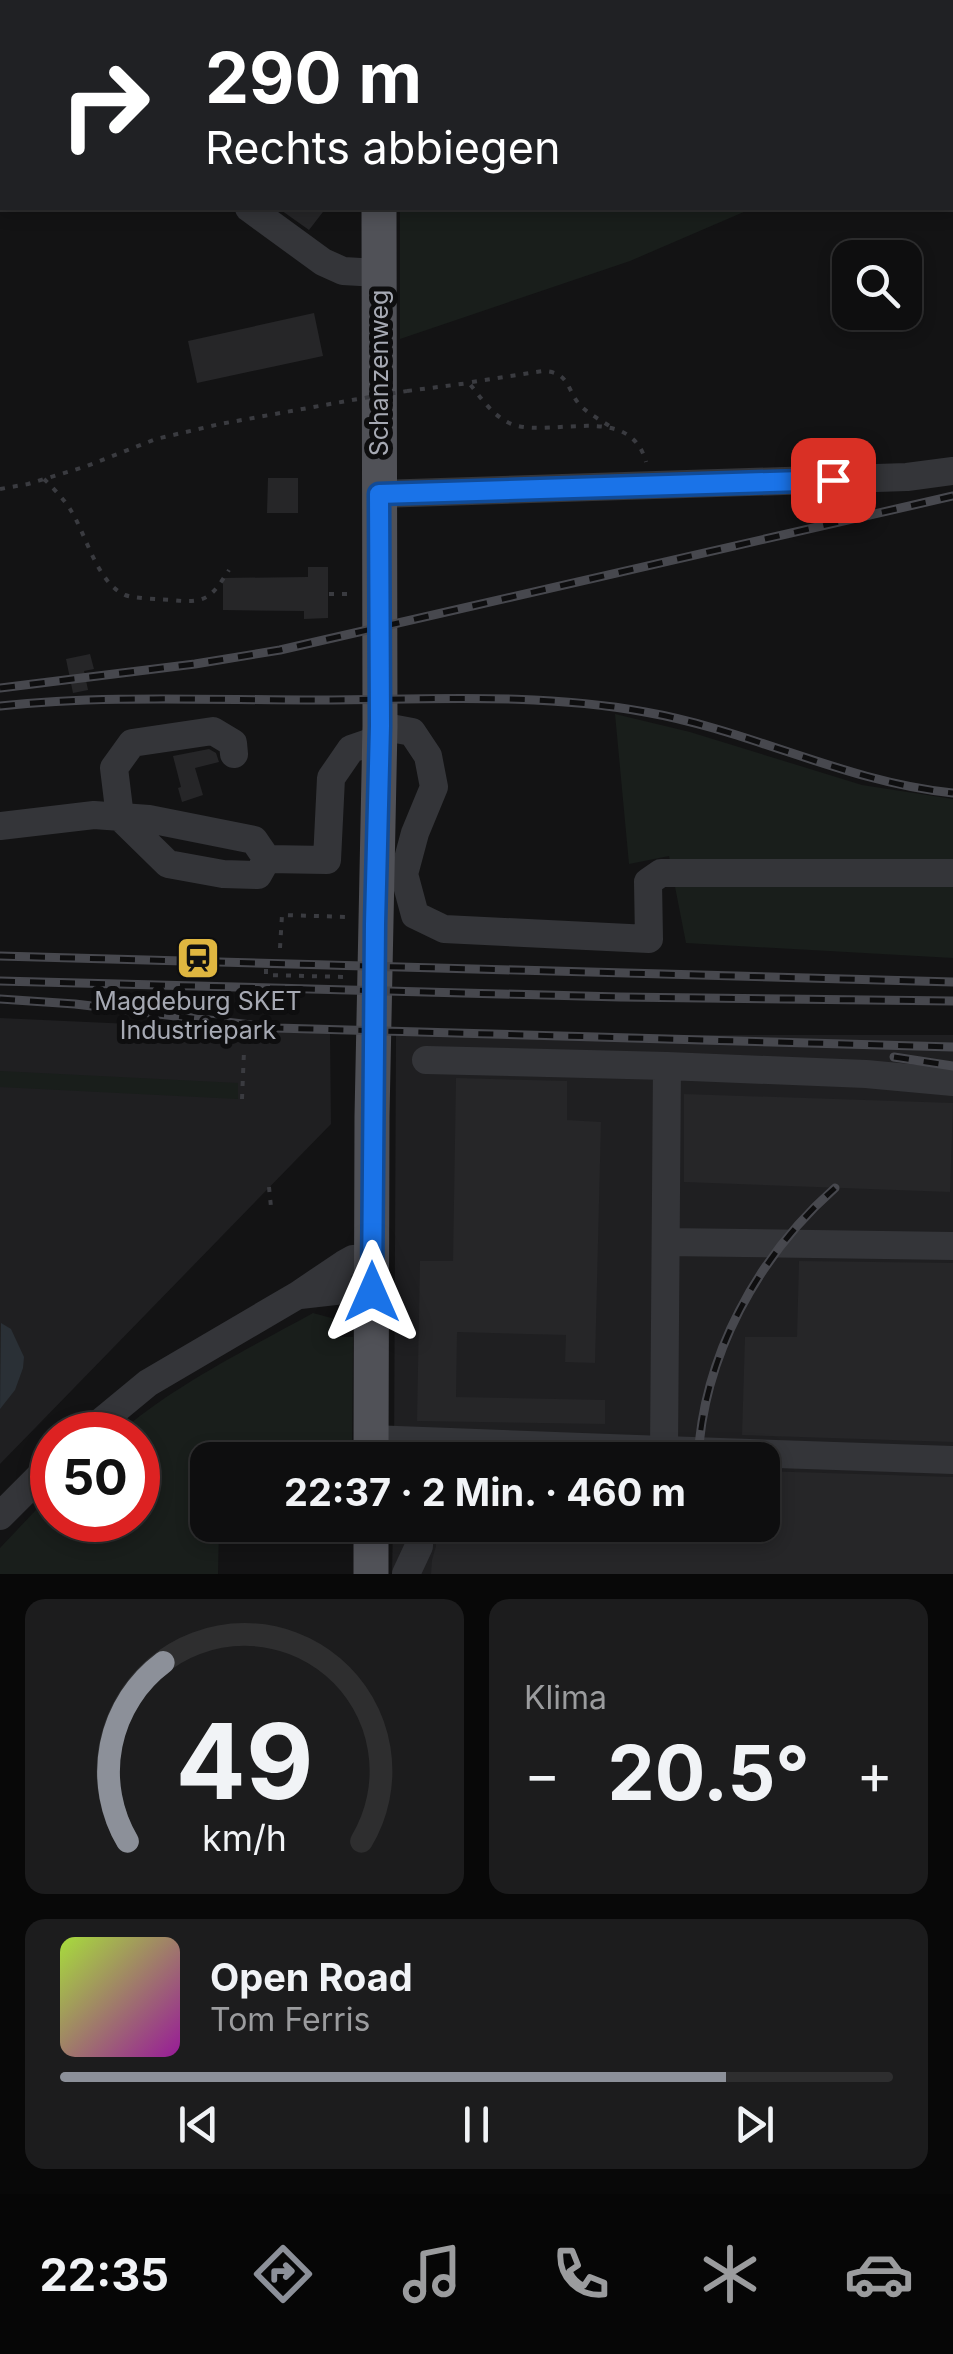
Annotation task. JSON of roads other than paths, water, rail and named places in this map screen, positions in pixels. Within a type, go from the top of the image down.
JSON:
[{"type":"main road","name":"Schanzenweg","points":[[371,1442],[380,732],[379,210]]},
{"type":"main road","points":[[370,1574],[371,1542]]},
{"type":"street","points":[[253,210],[323,262],[343,270],[378,273]]},
{"type":"street","points":[[379,494],[906,477],[953,471]]},
{"type":"street","points":[[234,754],[233,742],[214,732],[132,743],[114,768],[120,817],[168,864],[223,874],[258,875],[267,860]]},
{"type":"street","points":[[267,860],[327,860],[331,778],[351,749],[380,732],[412,732],[428,756],[434,787],[404,874],[415,915],[444,930],[649,940],[648,882],[661,873],[953,872]]},
{"type":"street","points":[[0,826],[94,816],[149,819],[254,840],[267,860]]},
{"type":"street","points":[[426,1060],[667,1066],[953,1082]]},
{"type":"street","points":[[664,1442],[667,1066]]},
{"type":"street","points":[[666,1242],[953,1246]]},
{"type":"street","points":[[113,1412],[148,1382],[353,1259],[372,1275]]},
{"type":"street","points":[[780,1454],[953,1460]]},
{"type":"street","points":[[0,1516],[30,1486]]},
{"type":"street","points":[[406,1574],[419,1542]]},
{"type":"railway","points":[[0,688],[280,650],[953,496]]},
{"type":"railway","points":[[0,706],[156,699],[563,702],[684,720],[874,778],[953,793]]},
{"type":"railway","points":[[0,956],[953,982]]},
{"type":"railway","points":[[0,981],[953,1001]]},
{"type":"railway","points":[[0,999],[276,1028],[953,1047]]},
{"type":"railway","points":[[894,1057],[953,1066]]},
{"type":"railway","points":[[700,1442],[711,1383],[739,1310],[782,1245],[835,1188]]},
{"type":"place","name":"Magdeburg SKET Industriepark","points":[[198,958]]}]
